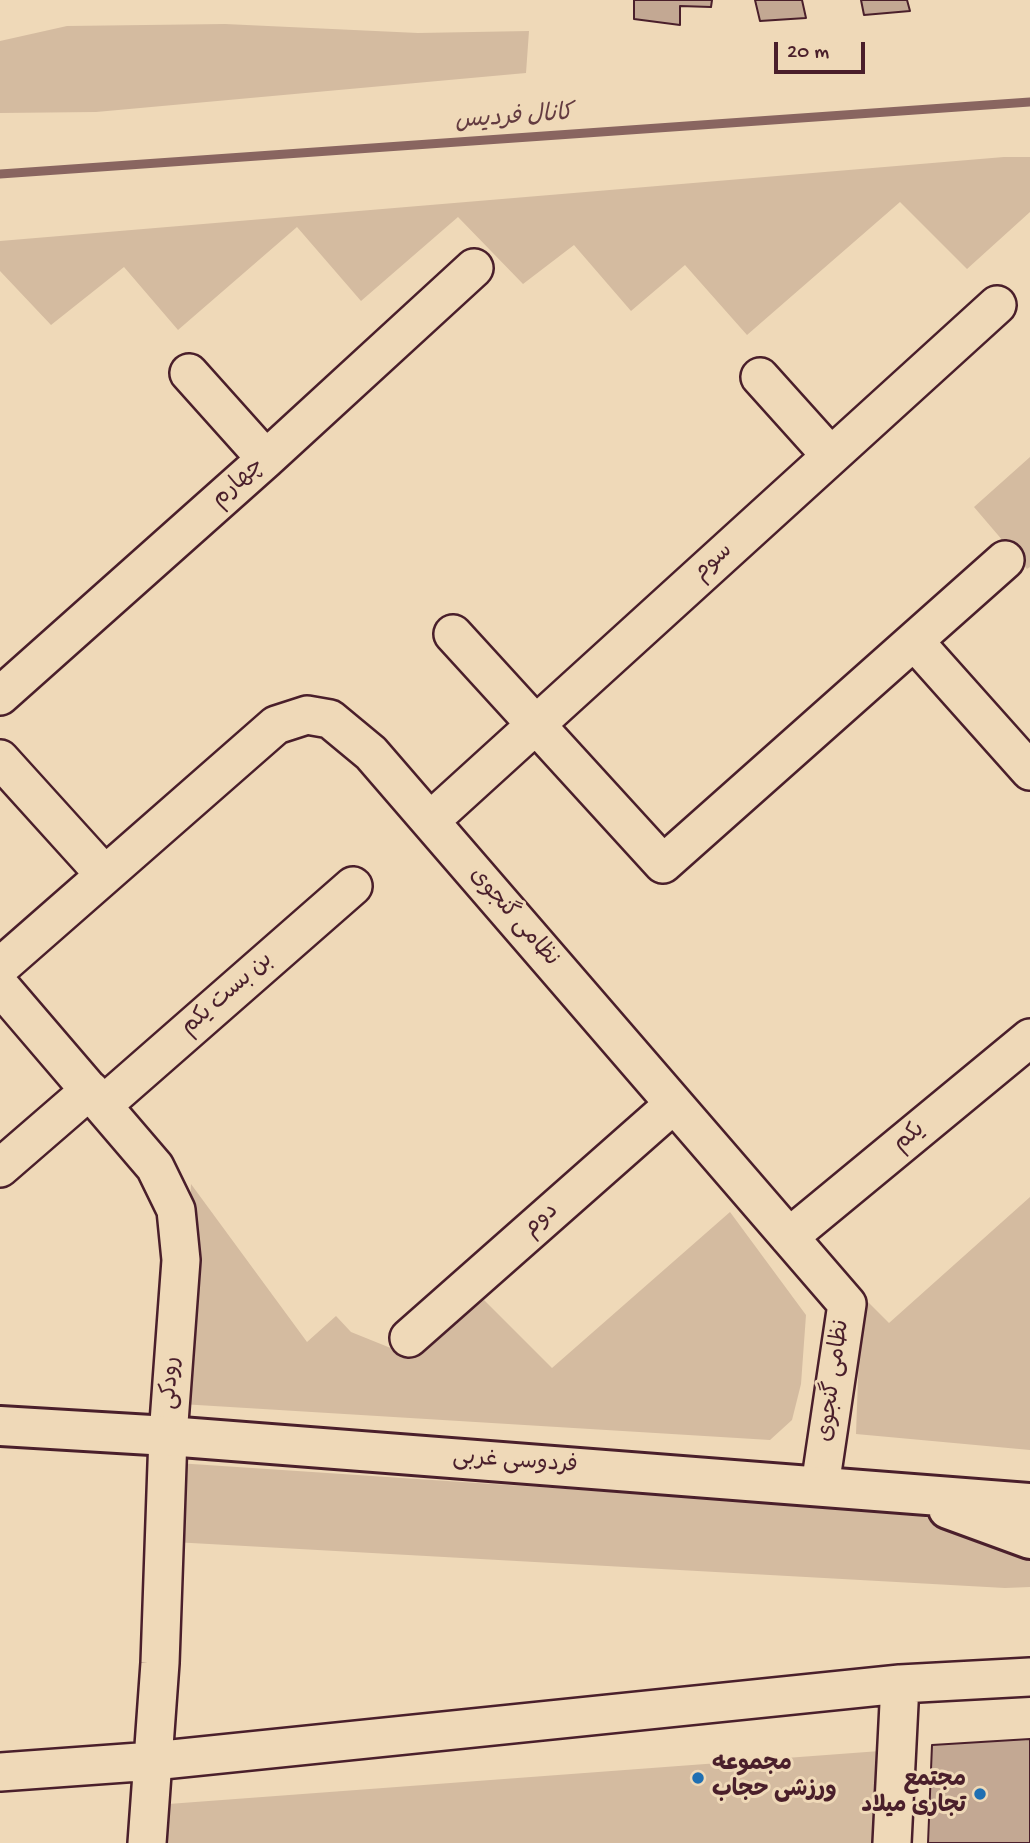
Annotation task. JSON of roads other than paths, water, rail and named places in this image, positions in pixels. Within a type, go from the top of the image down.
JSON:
[{"type":"main road","name":"فردوسی غربی","points":[[0,1426],[168,1436],[1030,1503]]},
{"type":"main road","points":[[904,1492],[1030,1539]]},
{"type":"street","name":"چهارم","points":[[0,696],[266,459],[474,268]]},
{"type":"street","name":"سوم","points":[[430,821],[997,305]]},
{"type":"street","points":[[188,373],[266,459]]},
{"type":"street","points":[[760,377],[831,456]]},
{"type":"street","points":[[453,634],[663,864],[1004,561]]},
{"type":"street","points":[[914,641],[1030,771]]},
{"type":"street","name":"نظامی گنجوی","points":[[0,967],[276,725],[307,715],[330,719],[372,753],[847,1304],[820,1486]]},
{"type":"street","points":[[0,759],[105,875]]},
{"type":"street","name":"بن بست یکم","points":[[0,1168],[96,1098],[353,886]]},
{"type":"street","name":"رودکی","points":[[0,986],[155,1167],[176,1210],[181,1260],[168,1436],[160,1663],[147,1843]]},
{"type":"street","name":"یکم","points":[[789,1237],[1030,1038]]},
{"type":"street","name":"دوم","points":[[409,1338],[674,1104]]},
{"type":"street","points":[[0,1772],[153,1761],[900,1684],[1030,1677]]},
{"type":"street","points":[[892,1843],[900,1684]]},
{"type":"waterway","name":"کانال فردیس","points":[[0,174],[1030,102]]},
{"type":"place","name":"مجموعه ورزشی حجاب","points":[[698,1778]]},
{"type":"place","name":"مجتمع تجاری میلاد","points":[[980,1794]]}]
